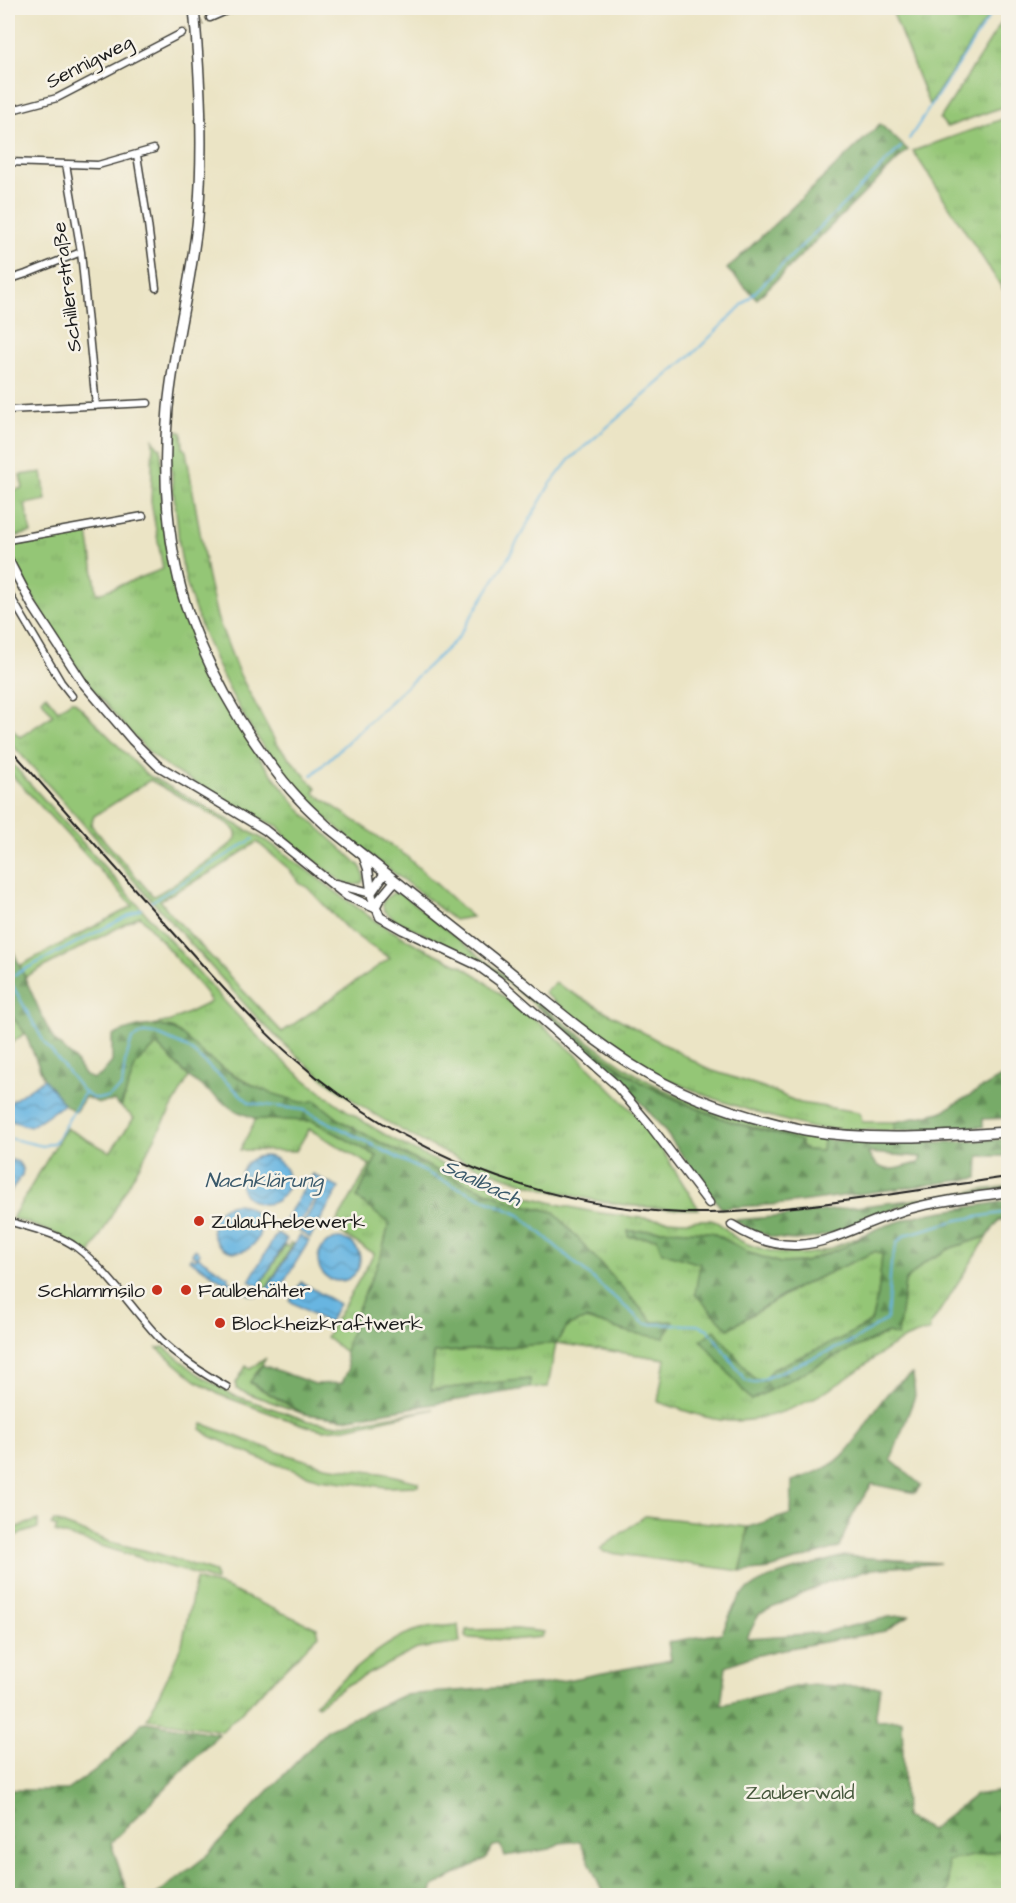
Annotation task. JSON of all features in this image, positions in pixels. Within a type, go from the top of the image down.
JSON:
[{"type":"main road","points":[[194,8],[201,93],[201,159],[198,215],[189,287],[171,386],[166,445],[168,512],[175,560],[188,614],[206,656],[251,738],[300,800],[329,828],[582,1031],[634,1066],[692,1096],[764,1120],[807,1130],[853,1136],[900,1137],[1008,1132]]},
{"type":"main road","points":[[8,559],[32,605],[83,683],[132,740],[157,765],[265,830],[347,896],[375,908]]},
{"type":"main road","points":[[363,855],[375,908],[385,921],[477,965],[507,988],[614,1083],[650,1124],[709,1203]]},
{"type":"main road","points":[[371,893],[385,873]]},
{"type":"main road","points":[[375,908],[395,881]]},
{"type":"main road","points":[[330,882],[371,893]]},
{"type":"main road","points":[[732,1226],[745,1234],[781,1245],[820,1243],[910,1209],[1008,1192]]},
{"type":"street","points":[[210,18],[233,8]]},
{"type":"street","name":"Sennigweg","points":[[8,111],[57,98],[182,33]]},
{"type":"street","points":[[8,162],[98,165],[154,149]]},
{"type":"street","points":[[136,155],[156,288]]},
{"type":"street","name":"Schillerstraße","points":[[66,164],[81,252],[96,406]]},
{"type":"street","points":[[8,280],[81,252]]},
{"type":"street","points":[[8,410],[148,403]]},
{"type":"street","points":[[8,540],[143,516]]},
{"type":"street","points":[[8,592],[61,682],[72,696]]},
{"type":"street","points":[[8,1221],[54,1236],[75,1247],[111,1282],[160,1339],[197,1371],[227,1387]]},
{"type":"green space","points":[[891,8],[994,8],[930,104],[928,102]]},
{"type":"green space","points":[[1008,12],[1008,105],[947,127],[940,119]]},
{"type":"green space","points":[[1008,117],[1008,297],[913,151]]},
{"type":"green space","points":[[880,124],[908,150],[757,299],[727,269]]},
{"type":"green space","points":[[178,431],[182,433],[183,448],[186,451],[217,617],[238,671],[276,743],[316,788],[314,793],[405,855],[472,917],[454,920],[329,821],[308,802],[272,760],[242,714],[206,639],[185,578],[179,546],[171,470],[172,447]]},
{"type":"green space","points":[[153,439],[161,448],[162,508],[171,566],[197,647],[226,706],[263,763],[303,813],[360,866],[364,879],[359,884],[349,884],[338,879],[288,840],[278,826],[255,817],[170,769],[150,753],[86,681],[37,605],[12,558],[13,544],[88,532],[97,594],[163,569],[151,502]]},
{"type":"green space","points":[[42,472],[46,500],[25,504],[31,533],[8,538],[8,492],[23,488],[20,475]]},
{"type":"green space","points":[[46,695],[58,710],[74,701],[146,774],[270,843],[377,922],[419,946],[462,966],[478,976],[518,1009],[520,1006],[581,1059],[647,1126],[699,1209],[652,1208],[604,1202],[557,1192],[510,1178],[421,1141],[329,1083],[258,1019],[8,740],[8,724],[20,737],[53,715],[41,699]],"holes":[[[150,780],[229,824],[236,836],[235,840],[221,851],[182,879],[153,896],[91,825],[94,816]],[[257,842],[289,869],[300,884],[307,887],[347,929],[390,958],[282,1032],[160,900],[217,869]]]},
{"type":"green space","points":[[8,759],[191,964],[191,967],[193,966],[264,1043],[322,1093],[390,1137],[463,1173],[501,1188],[579,1209],[618,1215],[683,1221],[711,1220],[720,1224],[739,1240],[768,1250],[789,1254],[819,1252],[865,1234],[844,1247],[805,1262],[780,1263],[750,1253],[711,1232],[628,1231],[629,1237],[657,1238],[662,1252],[700,1264],[728,1329],[796,1288],[876,1251],[882,1255],[878,1295],[871,1322],[764,1381],[754,1379],[715,1331],[751,1400],[832,1358],[888,1333],[898,1335],[905,1282],[925,1262],[951,1248],[988,1236],[929,1331],[900,1342],[814,1398],[767,1417],[734,1421],[705,1417],[658,1402],[665,1359],[556,1343],[568,1326],[586,1319],[632,1333],[672,1322],[653,1322],[554,1212],[516,1203],[446,1175],[341,1121],[316,1101],[307,1104],[266,1092],[210,1060],[173,1028],[152,1025],[171,1021],[211,1002],[140,916],[25,977],[19,966],[133,906],[8,771]]},
{"type":"green space","points":[[393,893],[402,894],[554,1015],[639,1076],[704,1107],[777,1130],[823,1139],[823,1151],[806,1150],[785,1135],[729,1121],[641,1082],[546,1012],[626,1085],[624,1086],[536,1006],[489,967],[389,915],[383,903]]},
{"type":"green space","points":[[8,944],[11,946],[54,1040],[74,1059],[84,1075],[93,1079],[101,1075],[112,1062],[112,1036],[133,1028],[147,1026],[162,1026],[175,1030],[236,1077],[274,1094],[300,1102],[315,1100],[341,1121],[446,1175],[516,1203],[554,1212],[653,1322],[673,1321],[664,1338],[632,1333],[586,1319],[568,1326],[556,1343],[434,1353],[431,1390],[530,1379],[530,1388],[344,1419],[304,1414],[250,1382],[262,1365],[315,1384],[342,1383],[348,1370],[345,1352],[358,1309],[381,1256],[389,1224],[357,1198],[377,1156],[313,1121],[256,1119],[234,1110],[189,1077],[157,1045],[136,1064],[121,1107],[114,1101],[99,1103],[85,1097],[75,1112],[64,1104],[44,1079],[25,1033],[8,1011]]},
{"type":"green space","points":[[555,983],[710,1070],[763,1087],[800,1103],[858,1112],[862,1122],[895,1122],[894,1131],[812,1128],[721,1101],[668,1080],[616,1050],[544,993]]},
{"type":"green space","points":[[537,1005],[601,1055],[641,1082],[683,1103],[726,1120],[801,1141],[801,1145],[806,1150],[822,1151],[823,1139],[892,1143],[1008,1139],[1008,1156],[979,1156],[978,1178],[784,1204],[721,1208],[661,1126],[626,1085]],"holes":[[[868,1153],[921,1157],[919,1163],[897,1169],[885,1169],[874,1162]]]},
{"type":"green space","points":[[8,1011],[25,1033],[8,1046]]},
{"type":"green space","points":[[157,1045],[189,1077],[90,1254],[54,1233],[12,1218],[66,1128],[110,1152],[134,1118],[121,1107],[136,1064]]},
{"type":"green space","points":[[1008,1073],[1008,1118],[983,1119],[983,1127],[894,1131],[895,1122],[941,1112]]},
{"type":"green space","points":[[256,1119],[313,1121],[377,1156],[357,1197],[389,1224],[381,1256],[358,1309],[345,1352],[326,1337],[374,1254],[333,1228],[370,1165],[309,1129],[296,1151],[240,1150]]},
{"type":"green space","points":[[1008,1186],[1008,1188],[937,1199],[894,1209],[895,1206],[910,1200]]},
{"type":"green space","points":[[910,1200],[895,1206],[894,1209],[815,1238],[796,1240],[777,1238],[756,1232],[734,1220],[785,1216]]},
{"type":"green space","points":[[1008,1201],[1008,1220],[999,1220],[988,1236],[951,1248],[925,1262],[905,1281],[898,1336],[888,1333],[832,1358],[751,1400],[701,1340],[715,1330],[754,1379],[764,1381],[773,1369],[844,1337],[871,1322],[878,1295],[882,1255],[876,1251],[796,1288],[728,1329],[695,1294],[700,1264],[662,1252],[657,1238],[628,1237],[628,1231],[711,1232],[750,1253],[780,1263],[805,1262],[844,1247],[876,1229],[919,1215]]},
{"type":"green space","points":[[290,1243],[293,1244],[266,1289],[260,1286],[285,1245],[288,1247]]},
{"type":"green space","points":[[556,1343],[548,1387],[530,1388],[530,1379],[431,1390],[434,1353]]},
{"type":"green space","points":[[164,1347],[198,1374],[233,1395],[309,1421],[337,1425],[434,1409],[346,1428],[323,1430],[220,1395],[195,1380],[157,1348]]},
{"type":"green space","points":[[266,1358],[250,1383],[304,1414],[236,1389],[236,1383],[246,1366],[250,1369]]},
{"type":"green space","points":[[913,1374],[915,1396],[891,1460],[921,1485],[915,1493],[872,1484],[853,1514],[840,1547],[770,1569],[741,1572],[748,1527],[791,1514],[792,1481],[821,1470],[840,1458],[855,1442],[883,1399],[901,1381]]},
{"type":"green space","points":[[203,1424],[275,1451],[325,1466],[387,1474],[418,1482],[418,1486],[386,1487],[319,1479],[261,1459],[210,1436],[201,1429]]},
{"type":"green space","points":[[645,1516],[747,1527],[740,1571],[604,1552],[600,1549]]},
{"type":"green space","points":[[38,1520],[38,1528],[8,1538],[8,1530]]},
{"type":"green space","points":[[54,1521],[110,1542],[159,1554],[215,1572],[216,1581],[55,1532],[57,1527],[51,1525]]},
{"type":"green space","name":"Zauberwald","points":[[844,1556],[940,1563],[873,1569],[825,1583],[759,1614],[747,1638],[822,1633],[889,1617],[910,1615],[885,1631],[779,1650],[726,1666],[721,1705],[802,1685],[880,1687],[875,1721],[902,1720],[905,1817],[930,1830],[975,1795],[1008,1790],[1008,1849],[947,1861],[949,1888],[946,1895],[604,1895],[580,1841],[561,1843],[550,1849],[505,1856],[500,1845],[493,1846],[485,1859],[434,1886],[431,1895],[156,1895],[205,1857],[328,1729],[404,1695],[545,1684],[671,1660],[668,1642],[722,1633],[735,1605],[749,1589],[774,1576]]},
{"type":"green space","points":[[196,1579],[224,1587],[317,1628],[319,1635],[222,1731],[147,1719],[182,1644]]},
{"type":"green space","points":[[458,1625],[460,1643],[417,1649],[345,1686],[318,1705],[315,1703],[365,1660],[394,1641],[421,1629]]},
{"type":"green space","points":[[517,1629],[544,1632],[542,1637],[510,1640],[466,1638],[466,1630]]},
{"type":"green space","points":[[142,1723],[219,1734],[111,1843],[128,1895],[8,1895],[8,1790],[67,1790],[109,1760]]},
{"type":"green space","points":[[1008,1849],[1008,1895],[946,1896],[949,1888],[947,1861]]},
{"type":"water","points":[[44,1079],[64,1104],[30,1127],[8,1120],[8,1104]]},
{"type":"water","name":"Nachklärung","points":[[264,1156],[281,1163],[288,1180],[281,1197],[264,1204],[247,1197],[240,1180],[247,1163]]},
{"type":"water","points":[[8,1159],[18,1162],[23,1169],[22,1175],[8,1195]]},
{"type":"water","points":[[313,1174],[325,1181],[296,1229],[288,1224],[286,1227],[282,1225]]},
{"type":"water","points":[[327,1182],[339,1188],[310,1238],[299,1231]]},
{"type":"water","name":"Nachklärung","points":[[236,1204],[253,1211],[260,1228],[253,1245],[236,1252],[219,1245],[212,1228],[219,1211]]},
{"type":"water","points":[[277,1233],[287,1239],[260,1285],[264,1288],[262,1292],[255,1296],[249,1295],[243,1291],[244,1289],[255,1295],[262,1289],[249,1281]]},
{"type":"water","points":[[300,1235],[309,1241],[276,1295],[267,1289]]},
{"type":"water","name":"Nachklärung","points":[[339,1239],[354,1245],[360,1260],[354,1275],[339,1281],[324,1275],[318,1260],[324,1245]]},
{"type":"water","points":[[195,1249],[200,1253],[198,1257],[229,1277],[228,1280],[237,1285],[235,1289],[189,1260],[191,1257],[195,1260],[197,1257],[192,1254]]},
{"type":"water","points":[[301,1282],[339,1304],[328,1323],[290,1301]]},
{"type":"waterway","points":[[909,139],[995,8]]},
{"type":"waterway","points":[[312,775],[457,639],[508,558],[549,486],[569,460],[698,349],[901,147]]},
{"type":"waterway","points":[[151,902],[253,839]]},
{"type":"waterway","points":[[8,978],[141,909]]},
{"type":"waterway","name":"Saalbach","points":[[8,977],[44,1042],[82,1090],[92,1098],[107,1098],[122,1087],[125,1062],[132,1039],[144,1033],[157,1034],[188,1048],[250,1103],[304,1110],[439,1179],[520,1215],[645,1324],[697,1325],[708,1329],[746,1381],[754,1383],[853,1341],[887,1319],[891,1263],[897,1243],[905,1235],[958,1220],[1008,1212]]},
{"type":"waterway","points":[[8,1138],[43,1146],[55,1142],[85,1092]]},
{"type":"tunnel","points":[[182,33],[210,18]]},
{"type":"railway","points":[[8,746],[210,974],[278,1044],[338,1093],[382,1123],[477,1170],[528,1187],[579,1200],[632,1209],[685,1213],[736,1212],[821,1204],[1008,1177]]},
{"type":"place","name":"Zulaufhebewerk","points":[[199,1221]]},
{"type":"place","name":"Schlammsilo","points":[[157,1290]]},
{"type":"place","name":"Faulbehälter","points":[[186,1290]]},
{"type":"place","name":"Blockheizkraftwerk","points":[[220,1323]]}]
